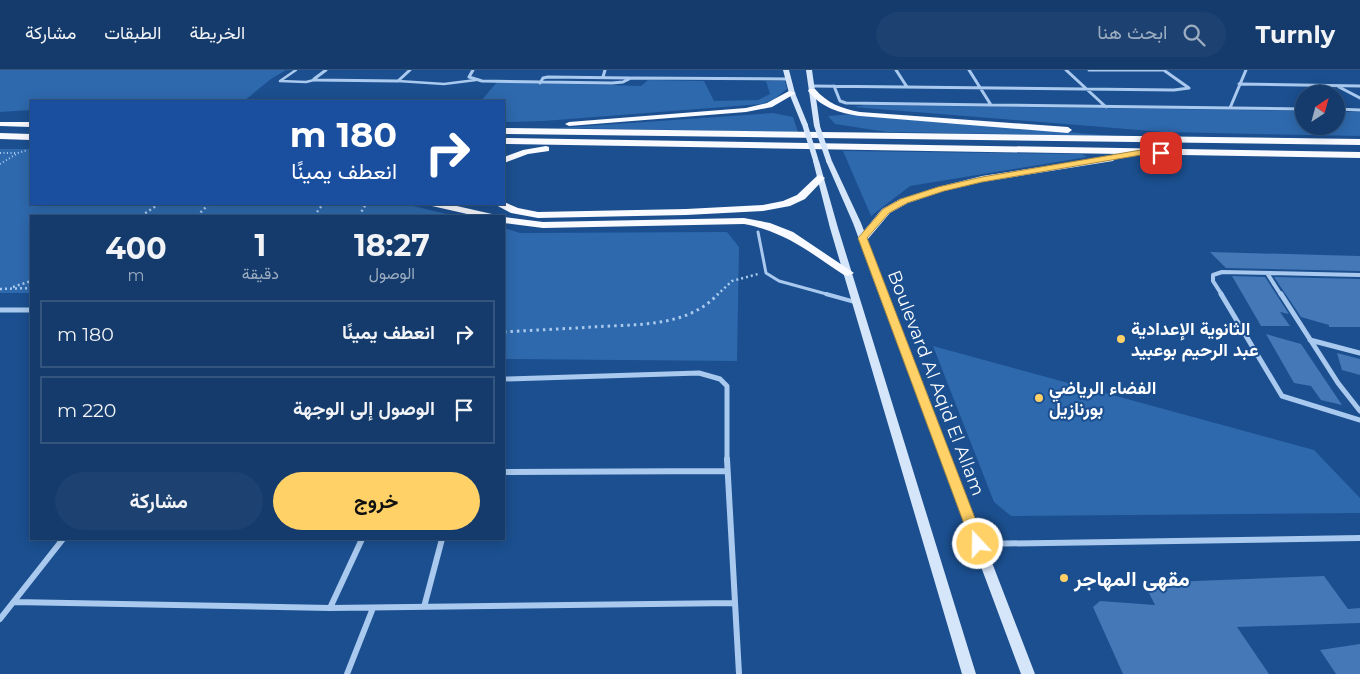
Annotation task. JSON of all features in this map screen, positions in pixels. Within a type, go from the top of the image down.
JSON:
[{"type":"highway","points":[[811,88],[821,101],[830,107],[860,114],[1055,129],[1271,141]]},
{"type":"highway","points":[[505,127],[746,110],[769,105],[792,93]]},
{"type":"highway","points":[[0,124],[30,125]]},
{"type":"highway","points":[[505,131],[1360,142]]},
{"type":"highway","points":[[0,136],[30,137]]},
{"type":"highway","points":[[505,141],[1141,153],[1360,155]]},
{"type":"highway","points":[[505,160],[526,152],[594,143]]},
{"type":"highway","points":[[862,238],[886,211],[904,201],[941,189],[982,180],[1141,153]]},
{"type":"highway","points":[[501,205],[515,211],[538,215],[686,212],[763,208],[786,204],[801,197],[820,178]]},
{"type":"highway","points":[[440,205],[484,215]]},
{"type":"highway","points":[[505,220],[543,226],[744,221],[766,225],[789,234],[848,273]]},
{"type":"main road","points":[[786,70],[792,93],[806,125],[848,273],[969,674]]},
{"type":"main road","name":"Boulevard Al Aqid El Allam","points":[[809,70],[817,126],[829,161],[862,238],[1028,674]]},
{"type":"street","points":[[314,80],[326,70]]},
{"type":"street","points":[[314,80],[398,82],[410,70]]},
{"type":"street","points":[[473,70],[469,77],[476,80],[540,83],[612,83],[623,82],[631,78]]},
{"type":"street","points":[[602,77],[605,70]]},
{"type":"street","points":[[650,78],[651,70]]},
{"type":"street","points":[[896,70],[907,87]]},
{"type":"street","points":[[969,70],[991,105]]},
{"type":"street","points":[[1066,70],[1106,107]]},
{"type":"street","points":[[811,88],[834,86],[1174,90],[1189,88],[1165,70],[1089,70]]},
{"type":"street","points":[[1230,108],[1246,70]]},
{"type":"street","points":[[540,83],[543,78],[548,77],[789,79]]},
{"type":"street","points":[[1239,84],[1295,85]]},
{"type":"street","points":[[834,86],[840,101],[846,103],[1295,109]]},
{"type":"street","points":[[1345,86],[1360,86]]},
{"type":"street","points":[[1345,90],[1360,98]]},
{"type":"street","points":[[1345,109],[1360,110]]},
{"type":"street","points":[[1359,276],[1222,272],[1213,274],[1213,281],[1282,396],[1360,420]]},
{"type":"street","points":[[1267,273],[1338,383],[1360,410]]},
{"type":"street","points":[[0,310],[30,310]]},
{"type":"street","points":[[1310,340],[1360,353]]},
{"type":"street","points":[[505,379],[699,373],[720,379],[727,386],[727,471],[739,674]]},
{"type":"street","points":[[505,472],[727,471]]},
{"type":"street","points":[[0,619],[62,540]]},
{"type":"street","points":[[330,608],[362,540]]},
{"type":"street","points":[[424,607],[442,540]]},
{"type":"street","points":[[978,544],[1359,540]]},
{"type":"street","points":[[14,602],[330,608],[734,603]]},
{"type":"street","points":[[348,674],[373,608]]},
{"type":"lane","points":[[296,70],[280,82],[306,82],[314,80]]},
{"type":"lane","points":[[398,82],[444,84],[476,80]]},
{"type":"lane","points":[[758,232],[766,273],[779,281],[857,303]]},
{"type":"path","points":[[0,153],[18,153],[30,150]]},
{"type":"path","points":[[0,164],[18,153]]},
{"type":"path","points":[[142,215],[158,205]]},
{"type":"path","points":[[198,215],[208,205]]},
{"type":"path","points":[[505,332],[658,323],[705,308],[729,281],[739,276],[766,273]]},
{"type":"path","points":[[8,289],[30,281]]},
{"type":"path","points":[[0,289],[30,288]]},
{"type":"shaded area","points":[[0,70],[286,70],[271,79],[245,100],[30,100],[30,110],[0,112]]},
{"type":"shaded area","points":[[648,80],[704,81],[714,101],[758,100],[770,94],[766,81],[785,81],[787,89],[774,99],[762,104],[544,121],[505,122],[505,100],[482,100],[497,82],[641,86]]},
{"type":"shaded area","points":[[866,105],[1295,111],[1295,135],[1164,132],[853,107]]},
{"type":"shaded area","points":[[1345,112],[1360,112],[1360,136],[1311,135],[1345,135]]},
{"type":"shaded area","points":[[773,113],[793,117],[798,132],[558,128]]},
{"type":"shaded area","points":[[854,114],[1113,136],[887,132],[835,124],[828,116]]},
{"type":"shaded area","points":[[0,149],[30,149],[30,205],[409,205],[451,215],[30,215],[30,293],[0,293]]},
{"type":"shaded area","points":[[843,151],[1082,154],[1087,157],[910,186],[871,216]]},
{"type":"shaded area","points":[[505,228],[520,233],[727,232],[739,247],[737,361],[505,359]]},
{"type":"shaded area","name":"الفضاء الرياضي بورنازيل","points":[[933,346],[1314,450],[1360,498],[1360,513],[1011,516],[994,502]]},
{"type":"building","points":[[1210,252],[1360,256],[1360,271],[1226,268]]},
{"type":"building","points":[[1232,276],[1265,277],[1289,314],[1280,312],[1290,326],[1261,326]]},
{"type":"building","points":[[1274,277],[1360,279],[1360,327],[1329,327],[1329,325],[1301,317]]},
{"type":"building","points":[[1266,334],[1301,344],[1342,405],[1321,400],[1311,386],[1294,383]]},
{"type":"building","points":[[1337,353],[1360,359],[1360,375],[1342,370]]},
{"type":"building","points":[[1324,576],[1348,609],[1360,608],[1360,623],[1237,627],[1269,674],[1123,674],[1093,607],[1100,601],[1155,605],[1144,583]]},
{"type":"building","points":[[1360,644],[1360,674],[1336,674],[1320,650]]},
{"type":"place","name":"الثانوية الإعدادية عبد الرحيم بوعبيد","points":[[1121,339]]},
{"type":"place","name":"الفضاء الرياضي بورنازيل","points":[[1039,398]]},
{"type":"place","name":"مقهى المهاجر","points":[[1064,578]]},
{"type":"route","points":[[978,544],[862,238],[886,211],[904,201],[941,189],[982,180],[1141,153],[1161,153]]}]
